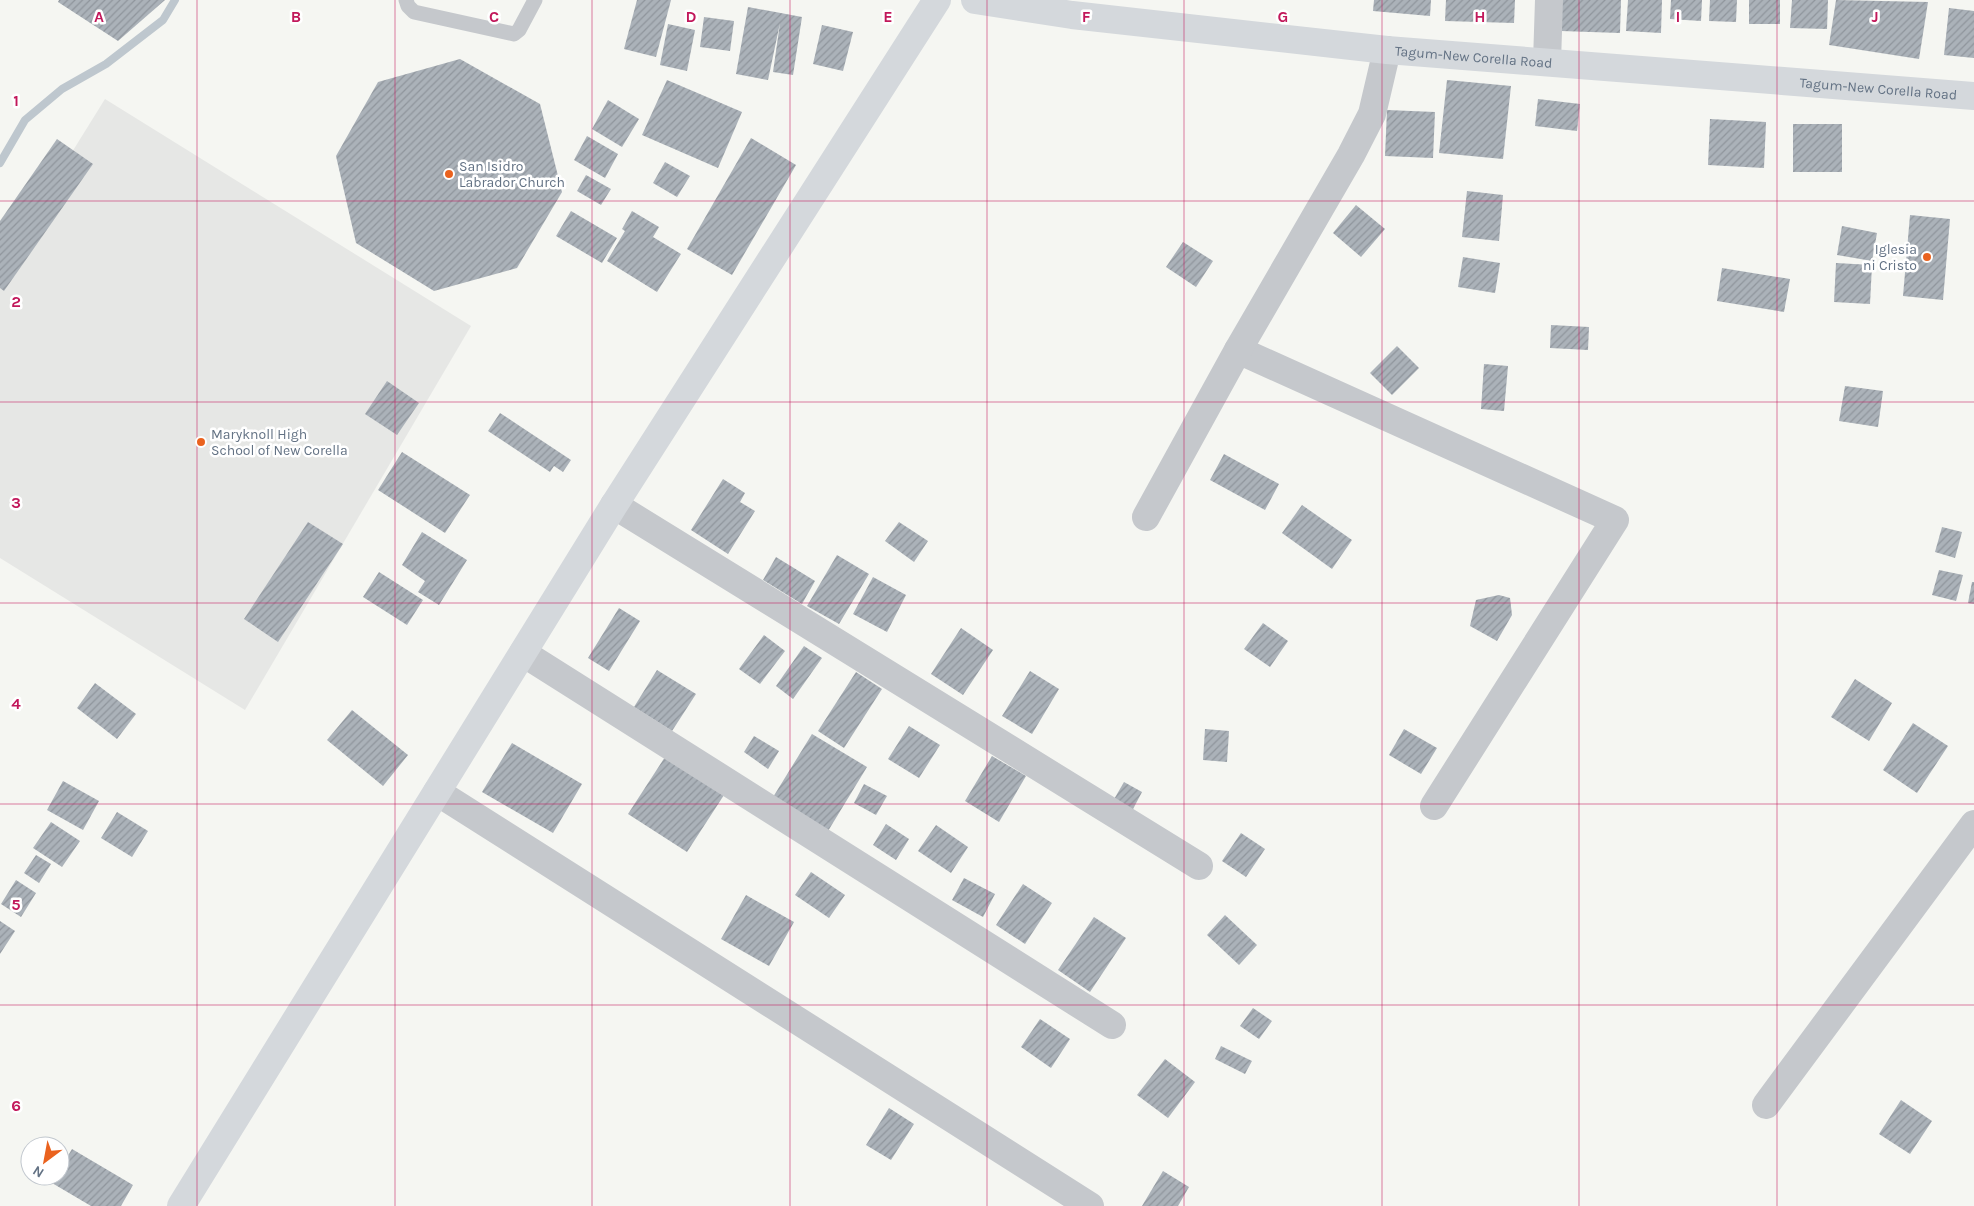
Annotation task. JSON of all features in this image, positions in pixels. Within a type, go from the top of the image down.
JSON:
[{"type":"street","points":[[181,1206],[614,505],[936,0]]},
{"type":"street","name":"Tagum-New Corella Road","points":[[975,0],[1090,17],[1388,50],[1974,96]]},
{"type":"street","points":[[1547,62],[1549,0]]},
{"type":"street","points":[[1146,517],[1238,350],[1351,155],[1372,114],[1388,50]]},
{"type":"street","points":[[1238,350],[1615,520],[1434,806]]},
{"type":"street","points":[[614,505],[1198,866]]},
{"type":"street","points":[[523,652],[1112,1025]]},
{"type":"street","points":[[437,792],[1090,1206]]},
{"type":"street","points":[[1766,1105],[1974,824]]},
{"type":"lane","points":[[406,0],[408,6],[414,12],[514,34],[519,30],[536,0]]},
{"type":"shaded area","name":"Maryknoll High School of New Corella","points":[[105,99],[471,326],[245,710],[0,558],[0,268]]},
{"type":"building","points":[[59,0],[165,0],[118,41],[58,2]]},
{"type":"building","points":[[637,0],[671,0],[656,57],[624,49]]},
{"type":"building","points":[[1374,0],[1431,0],[1430,16],[1373,11]]},
{"type":"building","points":[[1446,0],[1515,0],[1514,23],[1445,21]]},
{"type":"building","points":[[1562,0],[1621,0],[1620,33],[1561,31]]},
{"type":"building","points":[[1628,0],[1662,0],[1661,33],[1626,31]]},
{"type":"building","points":[[1671,0],[1702,0],[1701,21],[1670,19]]},
{"type":"building","points":[[1710,0],[1737,0],[1736,22],[1709,21]]},
{"type":"building","points":[[1749,0],[1780,0],[1780,24],[1749,24]]},
{"type":"building","points":[[1792,0],[1828,0],[1827,29],[1790,28]]},
{"type":"building","points":[[1836,0],[1928,2],[1919,59],[1829,45]]},
{"type":"building","points":[[748,7],[802,17],[793,75],[773,72],[780,23],[768,80],[736,74]]},
{"type":"building","points":[[1949,8],[1974,11],[1974,58],[1944,55]]},
{"type":"building","points":[[704,17],[734,21],[730,51],[700,47]]},
{"type":"building","points":[[668,24],[695,30],[687,71],[660,65]]},
{"type":"building","points":[[822,25],[853,32],[843,71],[813,64]]},
{"type":"building","name":"San Isidro Labrador Church","points":[[460,59],[540,104],[562,192],[517,268],[434,291],[356,243],[336,156],[378,82]]},
{"type":"building","points":[[667,80],[742,112],[718,168],[642,135]]},
{"type":"building","points":[[1447,80],[1511,86],[1503,159],[1439,153]]},
{"type":"building","points":[[1538,99],[1580,104],[1577,131],[1535,126]]},
{"type":"building","points":[[608,100],[639,119],[622,147],[592,129]]},
{"type":"building","points":[[1387,110],[1435,112],[1433,158],[1385,156]]},
{"type":"building","points":[[1710,119],[1766,122],[1764,168],[1708,165]]},
{"type":"building","points":[[1793,124],[1842,124],[1842,172],[1793,172]]},
{"type":"building","points":[[587,136],[618,154],[605,178],[574,160]]},
{"type":"building","points":[[751,138],[796,165],[732,275],[687,249]]},
{"type":"building","points":[[57,139],[93,164],[4,291],[0,288],[0,221]]},
{"type":"building","points":[[665,162],[690,176],[677,197],[653,183]]},
{"type":"building","points":[[586,175],[611,189],[601,205],[577,191]]},
{"type":"building","points":[[1467,191],[1503,195],[1499,241],[1462,237]]},
{"type":"building","points":[[1356,205],[1385,229],[1361,257],[1333,233]]},
{"type":"building","points":[[571,211],[617,238],[602,263],[556,236]]},
{"type":"building","points":[[632,211],[659,227],[653,237],[681,254],[657,292],[607,261],[625,231],[622,229]]},
{"type":"building","name":"Iglesia ni Cristo","points":[[1910,215],[1950,219],[1943,300],[1903,296]]},
{"type":"building","points":[[1842,226],[1877,233],[1872,261],[1837,255]]},
{"type":"building","points":[[1183,242],[1213,261],[1196,287],[1166,267]]},
{"type":"building","points":[[1463,257],[1500,263],[1495,293],[1458,287]]},
{"type":"building","points":[[1836,263],[1872,265],[1870,304],[1834,302]]},
{"type":"building","points":[[1722,268],[1790,279],[1784,312],[1717,301]]},
{"type":"building","points":[[1551,325],[1589,327],[1588,350],[1550,348]]},
{"type":"building","points":[[1397,346],[1419,368],[1392,395],[1370,373]]},
{"type":"building","points":[[1484,364],[1508,366],[1504,411],[1481,409]]},
{"type":"building","points":[[387,381],[419,403],[397,435],[365,414]]},
{"type":"building","points":[[1845,386],[1883,391],[1878,427],[1839,421]]},
{"type":"building","points":[[500,413],[571,460],[563,472],[554,466],[550,472],[488,431]]},
{"type":"building","points":[[402,452],[470,495],[445,533],[378,490]]},
{"type":"building","points":[[1224,454],[1279,484],[1265,510],[1210,480]]},
{"type":"building","points":[[723,479],[745,493],[740,502],[755,511],[728,554],[691,530]]},
{"type":"building","points":[[1302,505],[1352,540],[1332,569],[1282,533]]},
{"type":"building","points":[[308,522],[343,544],[278,642],[244,619]]},
{"type":"building","points":[[899,522],[928,541],[914,562],[885,541]]},
{"type":"building","points":[[1942,527],[1962,532],[1955,558],[1935,552]]},
{"type":"building","points":[[422,532],[467,560],[439,605],[418,592],[425,581],[402,565]]},
{"type":"building","points":[[837,555],[869,574],[839,624],[807,606]]},
{"type":"building","points":[[776,557],[815,581],[802,604],[763,580]]},
{"type":"building","points":[[1939,570],[1963,575],[1956,601],[1932,595]]},
{"type":"building","points":[[379,572],[423,600],[407,625],[363,597]]},
{"type":"building","points":[[873,577],[906,595],[887,632],[853,614]]},
{"type":"building","points":[[1972,582],[1974,582],[1974,604],[1968,603]]},
{"type":"building","points":[[1499,595],[1510,598],[1512,615],[1497,641],[1470,626],[1476,600]]},
{"type":"building","points":[[619,608],[640,621],[609,671],[588,658]]},
{"type":"building","points":[[1263,623],[1288,641],[1270,667],[1244,649]]},
{"type":"building","points":[[961,628],[993,650],[963,695],[931,674]]},
{"type":"building","points":[[764,635],[785,651],[760,684],[739,669]]},
{"type":"building","points":[[804,646],[822,658],[793,699],[776,686]]},
{"type":"building","points":[[657,670],[696,694],[672,731],[634,707]]},
{"type":"building","points":[[1030,671],[1059,689],[1032,734],[1002,716]]},
{"type":"building","points":[[856,672],[882,689],[844,748],[818,731]]},
{"type":"building","points":[[1855,679],[1892,703],[1869,741],[1831,717]]},
{"type":"building","points":[[95,683],[136,714],[117,739],[77,708]]},
{"type":"building","points":[[352,710],[408,755],[383,786],[327,740]]},
{"type":"building","points":[[1913,723],[1948,746],[1917,793],[1883,770]]},
{"type":"building","points":[[909,726],[940,745],[919,778],[888,759]]},
{"type":"building","points":[[1205,729],[1229,731],[1227,762],[1203,760]]},
{"type":"building","points":[[1404,729],[1437,748],[1421,774],[1389,755]]},
{"type":"building","points":[[812,734],[867,767],[825,836],[770,802]]},
{"type":"building","points":[[754,736],[779,751],[768,769],[744,752]]},
{"type":"building","points":[[512,743],[582,784],[553,833],[482,792]]},
{"type":"building","points":[[992,756],[1026,776],[999,822],[965,801]]},
{"type":"building","points":[[665,757],[724,795],[687,852],[628,814]]},
{"type":"building","points":[[63,781],[99,801],[83,830],[47,810]]},
{"type":"building","points":[[1124,782],[1142,792],[1132,811],[1113,801]]},
{"type":"building","points":[[864,784],[887,796],[876,815],[854,803]]},
{"type":"building","points":[[117,812],[148,831],[132,857],[101,838]]},
{"type":"building","points":[[51,822],[80,841],[62,867],[33,848]]},
{"type":"building","points":[[886,824],[909,839],[896,860],[873,845]]},
{"type":"building","points":[[936,825],[968,847],[951,873],[918,851]]},
{"type":"building","points":[[1241,833],[1265,849],[1246,877],[1222,861]]},
{"type":"building","points":[[36,855],[51,864],[39,883],[24,873]]},
{"type":"building","points":[[811,872],[845,895],[829,918],[795,895]]},
{"type":"building","points":[[964,878],[995,894],[983,917],[952,900]]},
{"type":"building","points":[[16,880],[36,893],[21,917],[1,904]]},
{"type":"building","points":[[1023,884],[1052,903],[1025,944],[996,925]]},
{"type":"building","points":[[746,895],[794,922],[769,966],[721,939]]},
{"type":"building","points":[[1225,915],[1257,945],[1239,965],[1207,935]]},
{"type":"building","points":[[1094,917],[1126,938],[1090,992],[1058,970]]},
{"type":"building","points":[[0,921],[15,931],[0,954]]},
{"type":"building","points":[[1253,1008],[1272,1021],[1259,1039],[1240,1026]]},
{"type":"building","points":[[1040,1019],[1070,1039],[1051,1068],[1021,1047]]},
{"type":"building","points":[[1221,1046],[1252,1061],[1245,1074],[1215,1059]]},
{"type":"building","points":[[1165,1059],[1195,1082],[1168,1118],[1137,1095]]},
{"type":"building","points":[[1901,1100],[1932,1121],[1910,1154],[1879,1134]]},
{"type":"building","points":[[889,1108],[914,1124],[891,1160],[866,1145]]},
{"type":"building","points":[[72,1149],[133,1185],[121,1206],[91,1206],[57,1186],[70,1186],[70,1152]]},
{"type":"building","points":[[1163,1171],[1189,1187],[1178,1206],[1142,1206]]},
{"type":"waterway","points":[[0,163],[25,120],[62,89],[106,64],[163,20],[175,0]]},
{"type":"place","name":"San Isidro Labrador Church","points":[[449,174]]},
{"type":"place","name":"Iglesia ni Cristo","points":[[1927,257]]},
{"type":"place","name":"Maryknoll High School of New Corella","points":[[201,442]]}]
